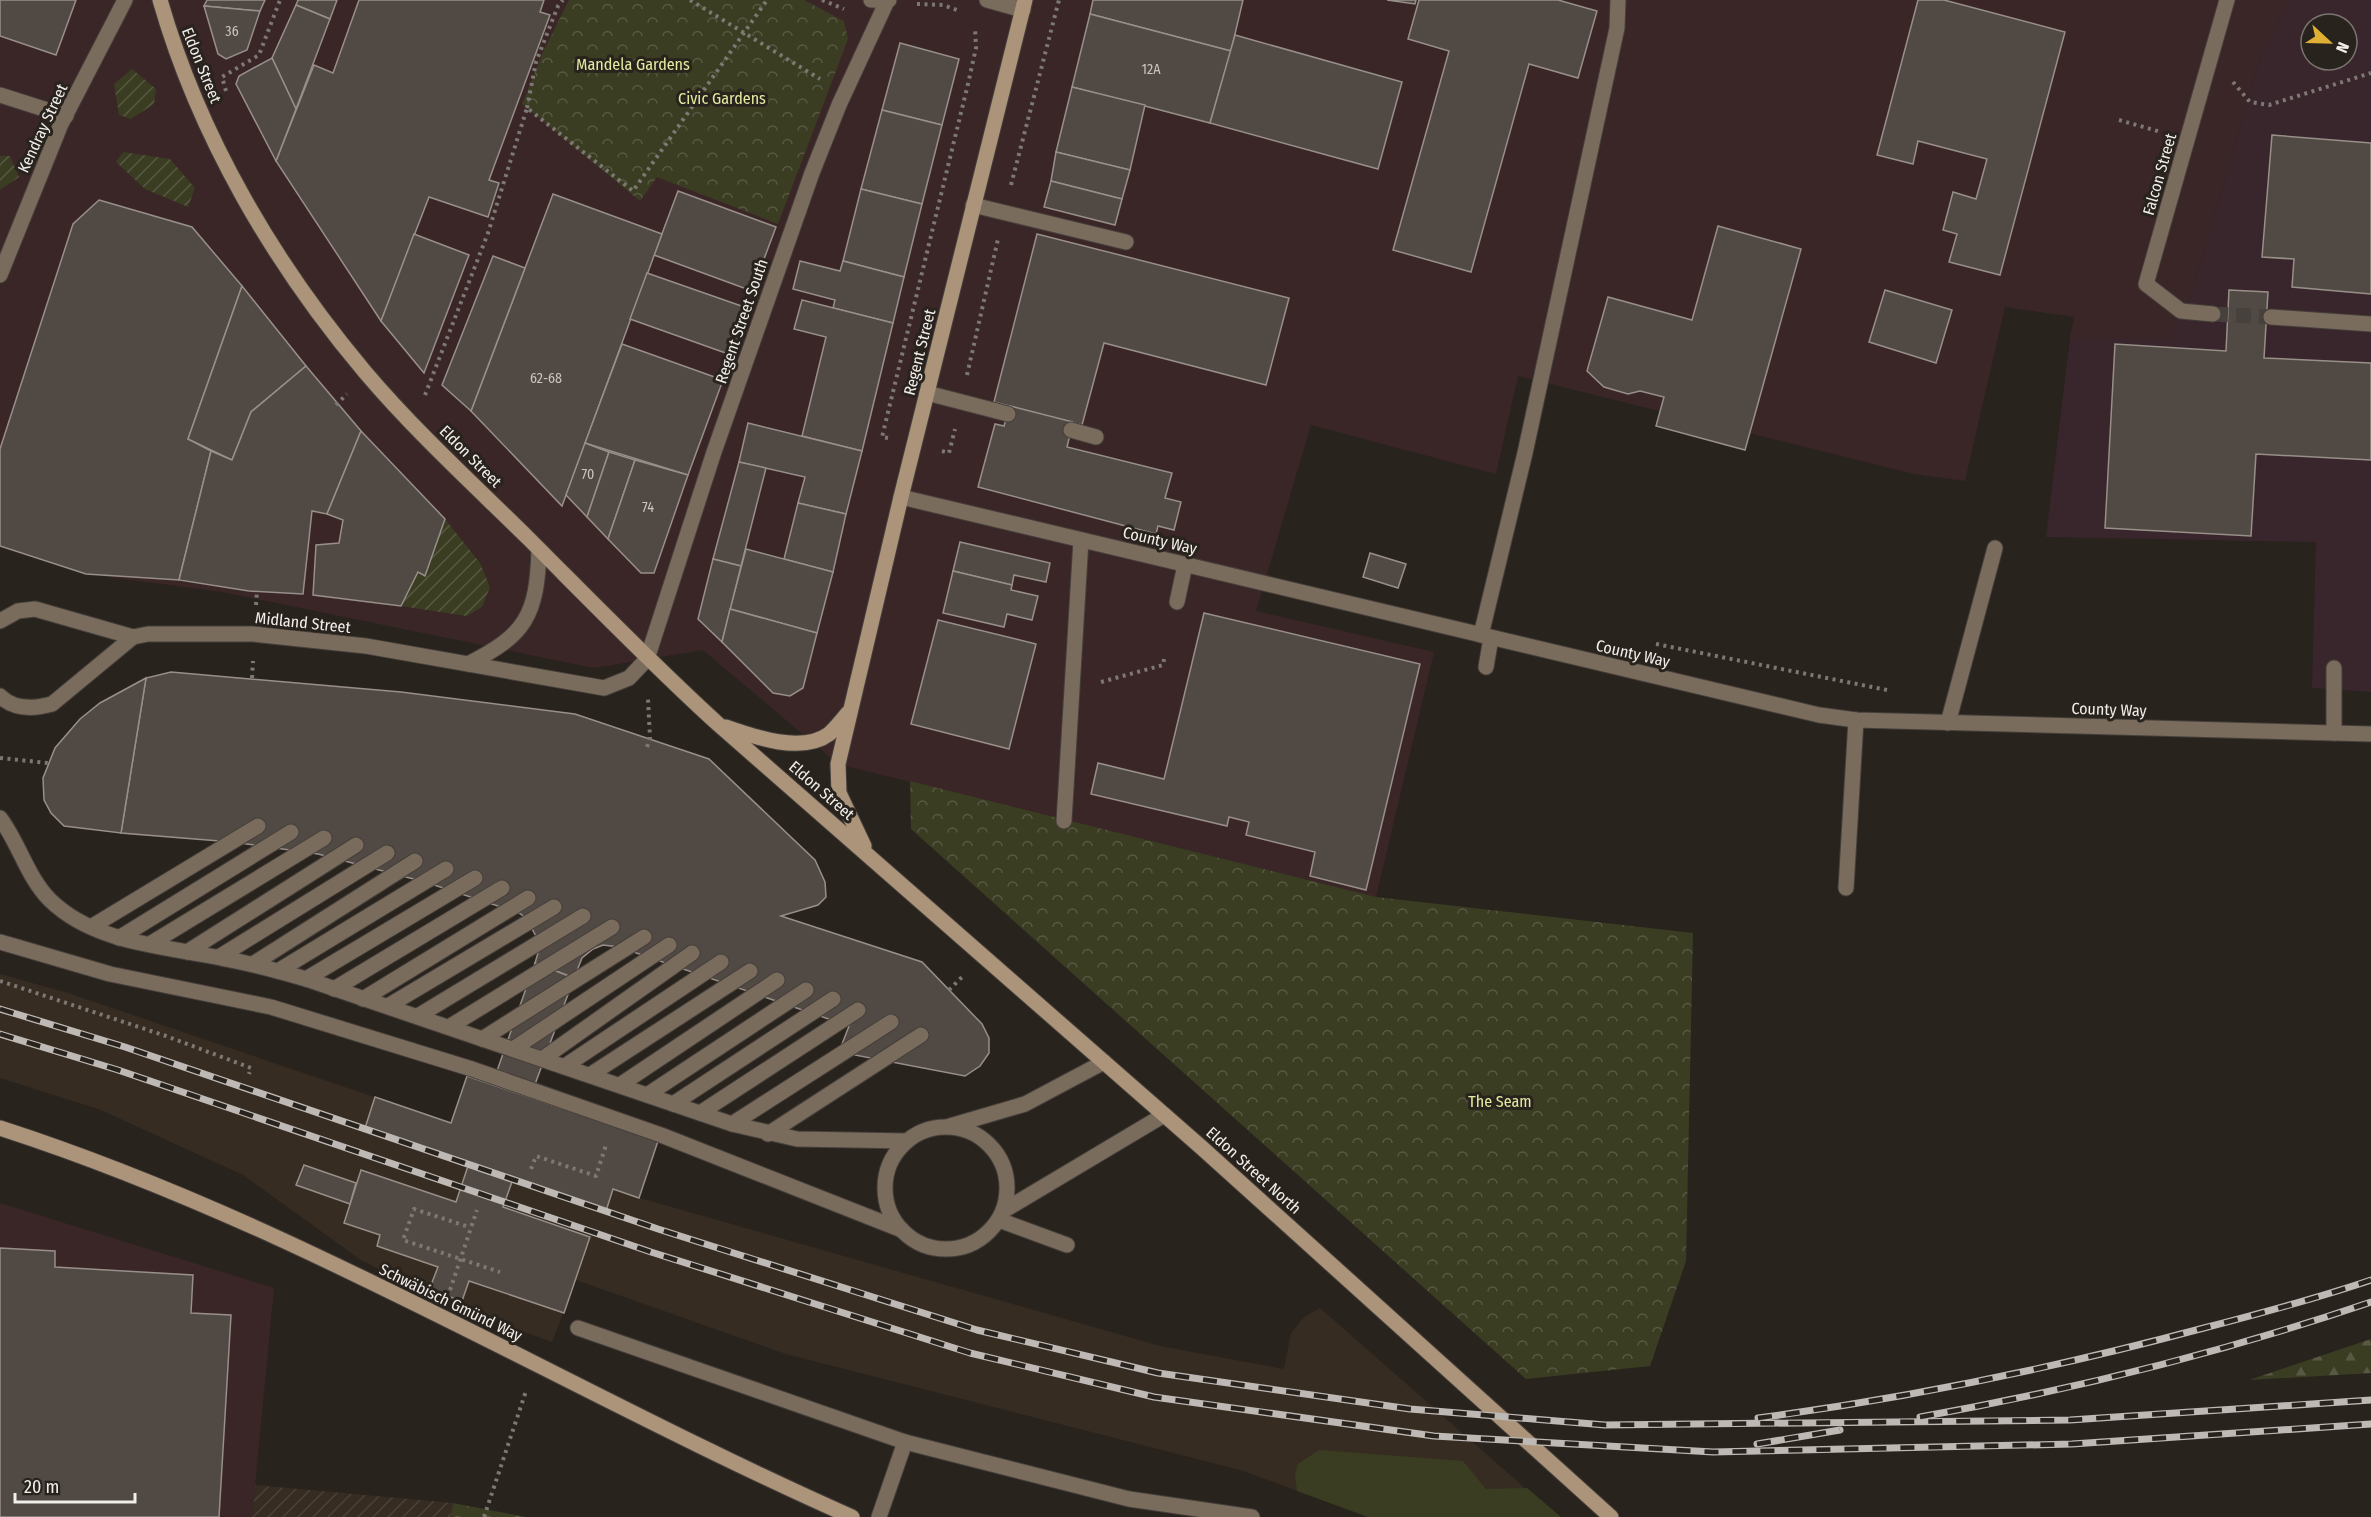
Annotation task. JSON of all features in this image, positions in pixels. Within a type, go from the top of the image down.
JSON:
[{"type":"street","name":"Kendray Street","points":[[0,275],[64,120],[125,0]]},
{"type":"street","name":"Eldon Street","points":[[160,0],[175,54],[211,133],[255,220],[343,345],[414,424],[647,659],[868,854]]},
{"type":"street","points":[[871,0],[888,1]]},
{"type":"street","points":[[987,0],[1024,5]]},
{"type":"street","points":[[1486,667],[1486,637],[1613,48],[1617,27],[1618,0]]},
{"type":"street","name":"Falcon Street","points":[[2213,314],[2181,311],[2146,284],[2227,0]]},
{"type":"street","name":"Regent Street South","points":[[647,659],[762,311],[844,93],[888,1]]},
{"type":"street","name":"Regent Street","points":[[868,854],[839,793],[838,764],[901,497],[1024,5]]},
{"type":"street","points":[[0,95],[64,120]]},
{"type":"street","points":[[973,206],[1126,242]]},
{"type":"street","points":[[2271,317],[2371,324]]},
{"type":"street","points":[[927,393],[1008,414]]},
{"type":"street","points":[[1071,430],[1096,437]]},
{"type":"street","name":"County Way","points":[[901,497],[1819,715],[1856,720],[2371,734]]},
{"type":"street","points":[[1064,821],[1081,540]]},
{"type":"street","points":[[1948,723],[1995,548]]},
{"type":"street","points":[[468,664],[500,648],[526,621],[538,585],[539,550]]},
{"type":"street","points":[[1177,602],[1185,565]]},
{"type":"street","name":"Midland Street","points":[[0,621],[18,611],[35,609],[133,637],[148,634],[253,634],[366,646],[604,688],[629,678],[647,659]]},
{"type":"street","points":[[0,696],[20,707],[36,708],[52,704],[133,637]]},
{"type":"street","points":[[2334,668],[2334,733]]},
{"type":"street","points":[[718,724],[766,741],[798,743],[827,735],[849,712]]},
{"type":"street","points":[[1846,888],[1856,720]]},
{"type":"street","points":[[0,818],[13,836],[24,862],[49,899],[80,922],[119,938],[253,964],[306,979],[732,1124],[768,1134],[797,1139],[908,1141]]},
{"type":"street","points":[[92,927],[258,826]]},
{"type":"street","points":[[119,938],[291,832]]},
{"type":"street","points":[[150,944],[324,838]]},
{"type":"street","points":[[187,952],[356,845]]},
{"type":"street","points":[[219,957],[387,853]]},
{"type":"street","name":"Eldon Street North","points":[[868,854],[1164,1115],[1611,1517]]},
{"type":"street","points":[[253,964],[415,861]]},
{"type":"street","points":[[278,971],[446,869]]},
{"type":"street","points":[[306,979],[475,878]]},
{"type":"street","points":[[334,989],[502,888]]},
{"type":"street","points":[[363,999],[528,898]]},
{"type":"street","points":[[388,1006],[555,907]]},
{"type":"street","points":[[418,1016],[583,916]]},
{"type":"street","points":[[449,1027],[612,927]]},
{"type":"street","points":[[482,1039],[644,937]]},
{"type":"street","points":[[0,942],[110,974],[271,1007],[472,1069],[661,1135],[902,1230]]},
{"type":"street","points":[[513,1049],[669,945]]},
{"type":"street","points":[[542,1059],[692,952]]},
{"type":"street","points":[[565,1066],[721,962]]},
{"type":"street","points":[[590,1075],[750,971]]},
{"type":"street","points":[[620,1085],[777,980]]},
{"type":"street","points":[[647,1095],[806,990]]},
{"type":"street","points":[[674,1104],[833,999]]},
{"type":"street","points":[[700,1113],[858,1010]]},
{"type":"street","points":[[732,1124],[891,1022]]},
{"type":"street","points":[[768,1134],[921,1035]]},
{"type":"street","points":[[944,1127],[973,1134],[996,1153],[1005,1171],[1008,1191],[1001,1215],[987,1234],[971,1244],[953,1249],[934,1248],[917,1242],[902,1230],[891,1214],[886,1195],[887,1175],[894,1156],[908,1141],[924,1131],[1025,1104],[1104,1062]]},
{"type":"street","points":[[1001,1215],[1164,1115]]},
{"type":"street","name":"Schwäbisch Gmünd Way","points":[[0,1128],[26,1136],[232,1218],[442,1317],[786,1488],[852,1517]]},
{"type":"street","name":"Schwäbisch Gmünd Way","points":[[0,1134],[26,1136]]},
{"type":"street","points":[[1001,1215],[1067,1245]]},
{"type":"street","points":[[578,1328],[905,1442],[1130,1499],[1252,1517]]},
{"type":"street","points":[[879,1517],[905,1442]]},
{"type":"path","points":[[222,77],[259,55],[280,0]]},
{"type":"path","points":[[414,424],[488,233],[527,108],[536,62],[558,6],[564,0]]},
{"type":"path","points":[[690,0],[844,93]]},
{"type":"path","points":[[527,108],[633,191],[767,0]]},
{"type":"path","points":[[2231,80],[2250,102],[2269,105],[2371,73]]},
{"type":"path","points":[[2118,120],[2187,140]]},
{"type":"path","points":[[1653,643],[1889,690]]},
{"type":"path","points":[[647,659],[650,738],[647,747]]},
{"type":"path","points":[[1072,690],[1163,665],[1164,659]]},
{"type":"path","points":[[0,758],[48,763]]},
{"type":"path","points":[[0,981],[230,1060],[251,1068],[249,1074]]},
{"type":"path","points":[[531,1169],[536,1156],[596,1176],[606,1145],[596,1141]]},
{"type":"path","points":[[466,1226],[414,1209],[403,1240],[500,1272]]},
{"type":"path","points":[[442,1317],[477,1210]]},
{"type":"path","points":[[484,1517],[536,1365]]},
{"type":"shaded area","points":[[0,0],[2290,0],[2263,48],[2190,299],[2166,340],[2070,338],[2074,317],[2005,307],[1965,481],[1914,474],[1518,376],[1496,474],[1311,425],[1256,611],[1434,652],[1376,897],[838,764],[703,650],[594,668],[222,592],[86,574],[0,546]]},
{"type":"shaded area","points":[[2290,0],[2371,0],[2371,692],[2312,688],[2316,542],[2046,537],[2070,338],[2166,339],[2190,299],[2263,48]]},
{"type":"shaded area","points":[[0,974],[68,993],[451,1123],[467,1076],[658,1141],[640,1198],[1160,1346],[1284,1369],[1291,1333],[1304,1317],[1320,1308],[1558,1517],[1368,1517],[1244,1471],[786,1354],[576,1280],[552,1342],[446,1304],[361,1260],[243,1175],[101,1110],[0,1078]]},
{"type":"shaded area","points":[[0,1203],[274,1288],[252,1517],[0,1517]]},
{"type":"shaded area","points":[[255,1485],[453,1503],[451,1517],[252,1517]]},
{"type":"green space","name":"Civic Gardens","points":[[569,0],[804,0],[844,21],[848,39],[778,224],[657,177],[640,201],[522,104],[543,52]]},
{"type":"green space","points":[[132,69],[156,89],[154,104],[131,119],[119,115],[114,84]]},
{"type":"green space","points":[[123,152],[170,159],[195,188],[188,207],[145,189],[116,162]]},
{"type":"green space","points":[[0,156],[10,156],[19,177],[0,190]]},
{"type":"green space","points":[[445,519],[480,563],[490,587],[482,607],[467,616],[401,606],[418,572],[424,575]]},
{"type":"green space","name":"The Seam","points":[[910,781],[1376,897],[1693,933],[1686,1261],[1650,1366],[1526,1379],[911,829]]},
{"type":"green space","points":[[2371,1339],[2371,1373],[2249,1380]]},
{"type":"green space","points":[[1319,1450],[1463,1461],[1486,1489],[1527,1488],[1561,1517],[1368,1517],[1297,1491],[1295,1475],[1298,1464]]},
{"type":"green space","points":[[453,1503],[526,1517],[451,1517]]},
{"type":"building","points":[[0,0],[76,0],[56,55],[0,36]]},
{"type":"building","points":[[207,0],[265,0],[260,11],[204,6]]},
{"type":"building","points":[[298,0],[337,0],[330,19],[296,5]]},
{"type":"building","points":[[359,0],[544,0],[540,12],[550,15],[489,180],[499,183],[488,217],[429,197],[381,321],[276,161],[314,65],[333,73]]},
{"type":"building","points":[[1093,0],[1243,0],[1231,51],[1090,14]]},
{"type":"building","points":[[1387,0],[1416,0],[1415,4]]},
{"type":"building","points":[[1419,0],[1558,0],[1597,11],[1578,78],[1529,64],[1471,272],[1393,250],[1449,51],[1408,39]]},
{"type":"building","points":[[1918,0],[1944,0],[2065,32],[2000,275],[1949,262],[1957,234],[1943,230],[1953,192],[1976,199],[1987,159],[1918,141],[1913,164],[1877,155]]},
{"type":"building","points":[[296,5],[330,19],[296,109],[272,58]]},
{"type":"building","points":[[204,6],[260,11],[247,50],[226,59],[218,54]]},
{"type":"building","points":[[1090,14],[1231,51],[1210,123],[1072,87]]},
{"type":"building","points":[[1235,35],[1402,82],[1378,169],[1210,123]]},
{"type":"building","points":[[900,43],[959,59],[942,125],[882,110]]},
{"type":"building","points":[[272,58],[296,109],[276,161],[236,84],[239,76]]},
{"type":"building","points":[[1072,87],[1145,105],[1130,170],[1056,152]]},
{"type":"building","points":[[882,110],[942,125],[922,204],[861,189]]},
{"type":"building","points":[[2272,135],[2371,143],[2371,294],[2292,287],[2294,259],[2262,257]]},
{"type":"building","points":[[1056,152],[1130,170],[1122,199],[1051,181]]},
{"type":"building","points":[[1051,181],[1122,199],[1115,225],[1044,207]]},
{"type":"building","points":[[861,189],[922,204],[904,277],[843,261]]},
{"type":"building","points":[[678,191],[776,227],[752,291],[654,255]]},
{"type":"building","points":[[553,194],[662,234],[562,506],[471,411]]},
{"type":"building","points":[[99,200],[192,227],[242,286],[188,439],[211,451],[179,580],[86,574],[0,546],[0,449],[73,224]]},
{"type":"building","points":[[1718,226],[1801,249],[1745,450],[1656,426],[1664,397],[1640,391],[1628,394],[1604,387],[1587,371],[1608,297],[1692,320]]},
{"type":"building","points":[[414,234],[469,255],[424,373],[381,321]]},
{"type":"building","points":[[1037,234],[1289,298],[1266,385],[1104,343],[1082,425],[994,402]]},
{"type":"building","points":[[493,256],[525,268],[471,411],[442,385]]},
{"type":"building","points":[[800,261],[840,271],[843,261],[904,277],[893,323],[833,308],[835,300],[793,289]]},
{"type":"building","points":[[647,273],[750,309],[734,356],[630,319]]},
{"type":"building","points":[[242,286],[306,366],[251,412],[232,460],[188,439]]},
{"type":"building","points":[[1885,290],[1952,310],[1936,363],[1869,342]]},
{"type":"building","points":[[2229,290],[2268,292],[2264,358],[2371,363],[2371,460],[2256,454],[2251,536],[2105,528],[2115,344],[2226,351]]},
{"type":"building","points":[[802,300],[893,323],[862,451],[802,436],[826,337],[794,329]]},
{"type":"building","points":[[622,344],[723,380],[688,475],[585,443]]},
{"type":"building","points":[[306,366],[361,431],[327,514],[312,511],[303,594],[249,591],[179,580],[211,451],[232,460],[251,412]]},
{"type":"building","points":[[1010,406],[1073,422],[1067,447],[1172,473],[1165,498],[1181,502],[1174,530],[1158,526],[1156,534],[978,487],[995,424],[1004,426]]},
{"type":"building","points":[[748,423],[862,451],[846,514],[798,503],[805,477],[739,462]]},
{"type":"building","points":[[361,431],[445,519],[425,576],[418,572],[401,606],[313,595],[316,545],[339,543],[343,520],[327,514]]},
{"type":"building","points":[[585,443],[609,452],[587,517],[566,495]]},
{"type":"building","points":[[609,452],[635,460],[608,539],[587,517]]},
{"type":"building","points":[[635,460],[688,475],[654,573],[641,573],[608,539]]},
{"type":"building","points":[[739,462],[766,468],[741,566],[713,559]]},
{"type":"building","points":[[798,503],[846,514],[833,572],[784,559]]},
{"type":"building","points":[[960,542],[1050,563],[1046,582],[1014,575],[1012,585],[953,571]]},
{"type":"building","points":[[746,549],[833,572],[817,633],[730,609]]},
{"type":"building","points":[[1370,553],[1406,564],[1398,588],[1363,577]]},
{"type":"building","points":[[713,559],[741,566],[722,642],[698,619]]},
{"type":"building","points":[[953,571],[1012,585],[1011,590],[1038,596],[1032,620],[1007,614],[1004,627],[943,613]]},
{"type":"building","points":[[730,609],[817,633],[803,688],[790,696],[773,693],[722,642]]},
{"type":"building","points":[[1204,613],[1420,664],[1366,890],[1310,876],[1315,852],[1246,835],[1249,822],[1229,817],[1227,826],[1091,794],[1098,763],[1164,779]]},
{"type":"building","points":[[938,620],[1036,644],[1009,749],[911,724]]},
{"type":"building","points":[[171,672],[401,692],[575,714],[709,759],[815,860],[825,882],[826,897],[818,905],[781,916],[922,962],[982,1024],[989,1038],[989,1053],[980,1066],[965,1076],[839,1052],[849,1026],[619,947],[603,945],[593,949],[582,958],[574,978],[535,963],[538,953],[537,938],[526,918],[519,913],[425,882],[318,854],[232,842],[121,833],[146,678]]},
{"type":"building","points":[[146,678],[121,833],[64,826],[51,813],[44,800],[43,778],[55,748],[80,719],[100,703]]},
{"type":"building","points":[[535,963],[574,978],[530,1098],[492,1085]]},
{"type":"building","points":[[467,1076],[658,1141],[639,1198],[613,1189],[606,1211],[513,1179],[503,1207],[590,1237],[564,1313],[469,1281],[462,1301],[429,1290],[438,1267],[377,1246],[380,1235],[344,1223],[361,1170],[456,1202],[469,1163],[365,1128],[375,1097],[451,1123]]},
{"type":"building","points":[[304,1165],[356,1183],[350,1204],[296,1185]]},
{"type":"building","points":[[0,1248],[55,1251],[55,1267],[193,1275],[191,1313],[231,1315],[219,1517],[0,1517]]},
{"type":"tunnel","points":[[2213,314],[2271,317]]},
{"type":"railway","points":[[0,1009],[125,1047],[658,1229],[977,1330],[1158,1373],[1410,1409],[1605,1425],[2070,1420],[2371,1400]]},
{"type":"railway","points":[[0,1034],[118,1070],[651,1252],[970,1353],[1154,1397],[1434,1436],[1713,1452],[2072,1444],[2371,1424]]},
{"type":"railway","points":[[1758,1418],[1870,1401],[2036,1369],[2243,1318],[2371,1280]]},
{"type":"railway","points":[[1920,1417],[2034,1395],[2147,1368],[2260,1337],[2371,1302]]},
{"type":"railway","points":[[1757,1444],[1840,1430]]},
{"type":"park label","name":"Mandela Gardens","points":[[633,64]]}]
